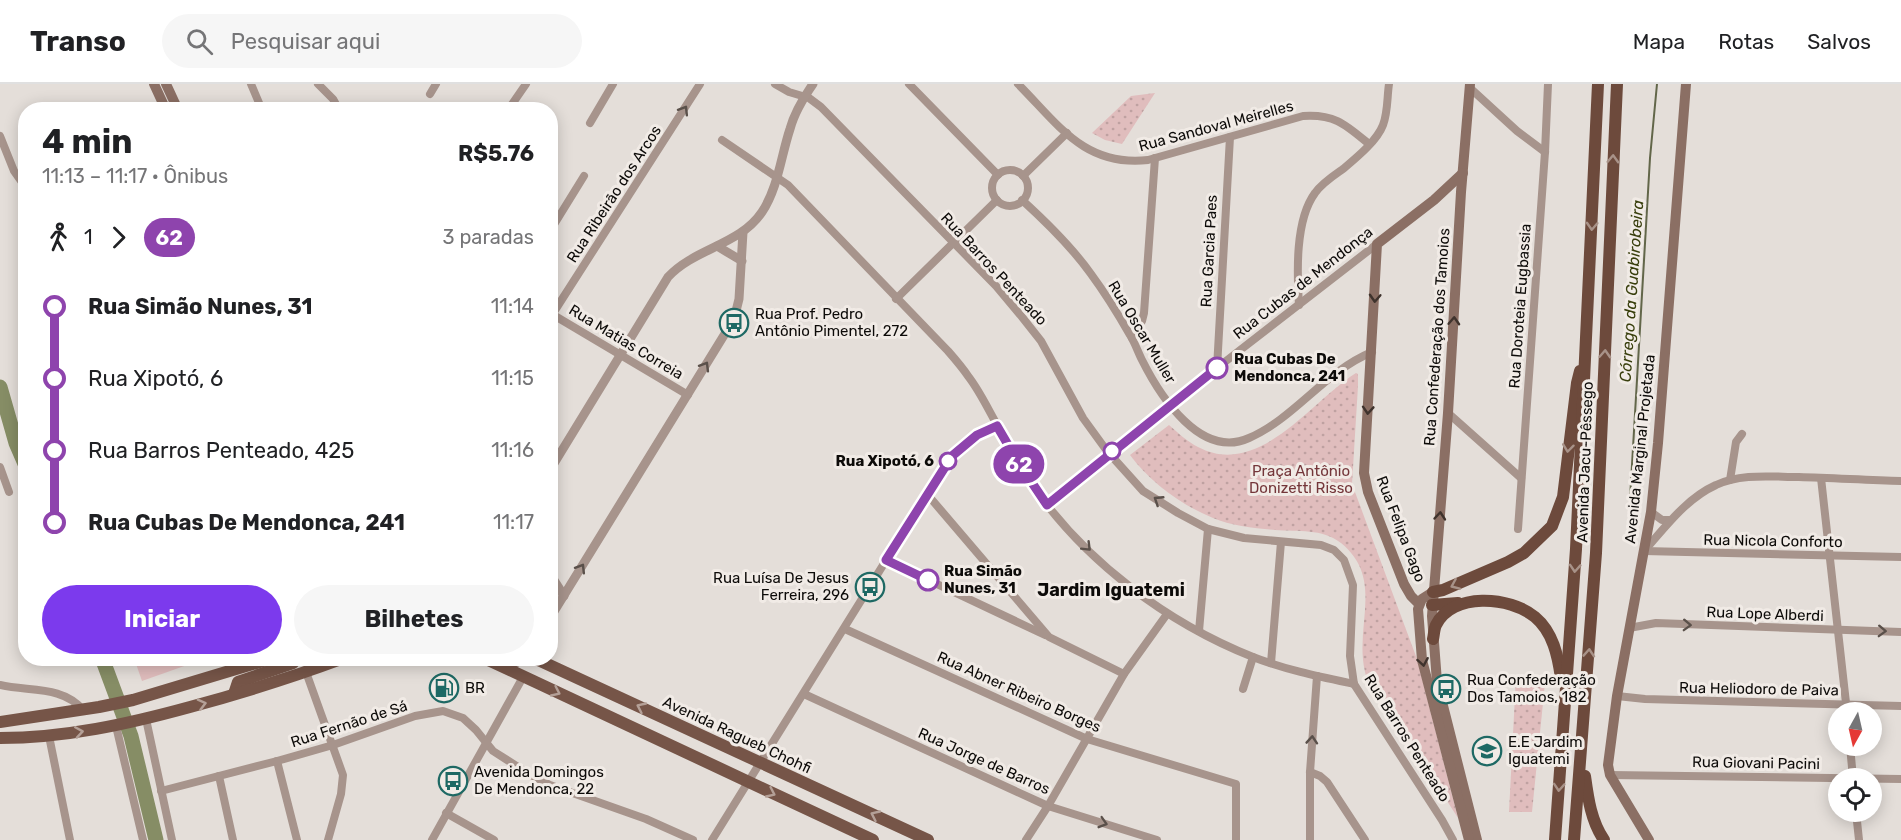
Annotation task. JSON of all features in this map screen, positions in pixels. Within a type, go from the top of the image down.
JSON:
[{"type":"highway","name":"Avenida Jacu-Pêssego","points":[[1555,840],[1576,549],[1598,84]]},
{"type":"highway","name":"Avenida Jacu-Pêssego","points":[[1574,840],[1596,553],[1617,84]]},
{"type":"highway","points":[[1433,591],[1443,590],[1508,562],[1524,553],[1552,526],[1563,497],[1576,383],[1586,350]]},
{"type":"highway","points":[[1433,639],[1436,625],[1443,615],[1471,601]]},
{"type":"highway","points":[[1426,604],[1492,601],[1514,605],[1534,616],[1542,624],[1554,644],[1559,659],[1565,708]]},
{"type":"highway","points":[[1582,753],[1589,802],[1594,821],[1604,840]]},
{"type":"main road","points":[[154,84],[162,102]]},
{"type":"main road","points":[[166,84],[174,102]]},
{"type":"main road","name":"Avenida Marginal Projetada","points":[[1610,775],[1608,765],[1617,696],[1651,512],[1686,84]]},
{"type":"main road","name":"Rua Confederação dos Tamoios","points":[[1469,85],[1448,413],[1433,591],[1418,618],[1422,660],[1469,840]]},
{"type":"main road","name":"Rua Cubas de Mendonça","points":[[1377,244],[1434,200],[1462,173]]},
{"type":"main road","name":"Rua Felipa Gago","points":[[1377,244],[1364,473],[1368,492],[1404,584],[1411,596],[1426,604]]},
{"type":"main road","name":"Rua Confederação dos Tamoios","points":[[1426,604],[1433,639],[1437,682],[1477,840]]},
{"type":"main road","points":[[0,722],[133,700],[246,666]]},
{"type":"main road","points":[[234,694],[238,682],[284,666]]},
{"type":"main road","points":[[0,738],[49,736],[142,720],[322,666]]},
{"type":"main road","points":[[500,666],[873,840]]},
{"type":"main road","name":"Avenida Ragueb Chohfi","points":[[551,666],[928,840]]},
{"type":"main road","points":[[1610,775],[1649,840]]},
{"type":"street","points":[[251,84],[258,102]]},
{"type":"street","points":[[318,84],[335,102]]},
{"type":"street","points":[[430,94],[436,84]]},
{"type":"street","points":[[514,102],[526,84]]},
{"type":"street","points":[[590,123],[613,84]]},
{"type":"street","name":"Rua Ribeirão dos Arcos","points":[[558,304],[700,84]]},
{"type":"street","name":"Rua Barros Penteado","points":[[775,84],[821,107],[996,286],[1041,341],[1083,418],[1109,453],[1143,490],[1208,529],[1235,537],[1321,545],[1334,550],[1344,560],[1353,585],[1350,656],[1354,684],[1453,840]]},
{"type":"street","points":[[558,457],[668,277],[687,260],[743,232],[763,210],[776,176],[790,126],[813,84]]},
{"type":"street","points":[[909,84],[998,175]]},
{"type":"street","name":"Rua Sandoval Meirelles","points":[[1018,84],[1067,133],[1088,150],[1107,158],[1136,161],[1155,158],[1303,116],[1329,117],[1343,124],[1369,144]]},
{"type":"street","points":[[1299,305],[1301,233],[1309,204],[1316,192],[1369,144],[1382,128],[1389,84]]},
{"type":"street","name":"Rua Doroteia Eugbassia","points":[[1518,529],[1548,84]]},
{"type":"street","points":[[1469,85],[1517,131],[1545,152]]},
{"type":"street","points":[[1023,176],[1067,133]]},
{"type":"street","points":[[0,136],[10,165],[18,178]]},
{"type":"street","name":"Rua Garcia Paes","points":[[1217,368],[1230,137]]},
{"type":"street","points":[[722,140],[788,185],[968,375],[1018,462],[1047,505],[1097,557],[1167,614],[1199,631],[1253,657],[1317,676],[1354,684]]},
{"type":"street","points":[[1132,338],[1142,321],[1144,312],[1155,158]]},
{"type":"street","points":[[1008,170],[1017,171],[1023,176],[1028,188],[1022,200],[1010,205],[997,200],[992,187],[998,175],[1008,170]]},
{"type":"street","points":[[558,218],[584,176]]},
{"type":"street","points":[[896,299],[997,200]]},
{"type":"street","name":"Rua Oscar Muller","points":[[1022,200],[1090,272],[1132,338],[1142,361],[1170,405],[1194,430],[1207,438],[1219,442],[1240,442],[1269,427],[1338,370],[1372,352]]},
{"type":"street","points":[[558,605],[734,319],[738,309],[743,232]]},
{"type":"street","name":"Rua Cubas de Mendonça","points":[[1047,505],[1109,453],[1377,244]]},
{"type":"street","points":[[717,246],[742,261]]},
{"type":"street","name":"Rua Matias Correia","points":[[558,319],[688,394]]},
{"type":"street","points":[[1448,413],[1521,478]]},
{"type":"street","points":[[712,840],[927,494],[959,448],[977,435],[997,426]]},
{"type":"street","points":[[1730,480],[1736,442],[1742,434]]},
{"type":"street","points":[[0,467],[9,492]]},
{"type":"street","points":[[1644,551],[1670,520],[1696,497],[1730,480],[1766,477],[1901,481]]},
{"type":"street","points":[[1821,478],[1845,702]]},
{"type":"street","points":[[927,494],[1049,637]]},
{"type":"street","points":[[1651,512],[1662,520],[1670,520]]},
{"type":"street","points":[[1199,631],[1208,529]]},
{"type":"street","points":[[1271,663],[1281,542]]},
{"type":"street","name":"Rua Nicola Conforto","points":[[1644,551],[1901,557]]},
{"type":"street","points":[[886,560],[1124,674]]},
{"type":"street","points":[[558,587],[564,596]]},
{"type":"street","points":[[1026,840],[1124,674],[1167,614]]},
{"type":"street","name":"Rua Lope Alberdi","points":[[1629,628],[1656,623],[1901,632]]},
{"type":"street","name":"Rua Abner Ribeiro Borges","points":[[845,629],[1087,739],[1236,784],[1236,840]]},
{"type":"street","points":[[1243,688],[1253,657]]},
{"type":"street","points":[[306,672],[343,775],[343,784],[328,840]]},
{"type":"street","points":[[1310,840],[1310,772],[1317,676]]},
{"type":"street","points":[[432,840],[523,677]]},
{"type":"street","points":[[0,685],[63,694],[77,702],[82,710]]},
{"type":"street","name":"Rua Jorge de Barros","points":[[804,694],[1048,806],[1157,840]]},
{"type":"street","name":"Rua Heliodoro de Paiva","points":[[1617,696],[1828,707]]},
{"type":"street","name":"Rua Heliodoro de Paiva","points":[[1882,707],[1901,706]]},
{"type":"street","name":"Rua Fernão de Sá","points":[[161,791],[333,745],[415,716],[443,711],[453,713],[470,724],[485,744],[506,760],[550,785],[646,819],[693,840]]},
{"type":"street","points":[[142,720],[172,840]]},
{"type":"street","points":[[118,725],[143,840]]},
{"type":"street","points":[[49,736],[70,840]]},
{"type":"street","points":[[277,761],[297,840]]},
{"type":"street","points":[[1310,772],[1327,782],[1365,840]]},
{"type":"street","name":"Rua Giovani Pacini","points":[[1610,775],[1828,778]]},
{"type":"street","points":[[219,776],[233,840]]},
{"type":"street","name":"Rua Giovani Pacini","points":[[1882,779],[1901,779]]},
{"type":"street","points":[[446,813],[494,840]]},
{"type":"street","points":[[1857,822],[1859,840]]},
{"type":"green space","points":[[1155,93],[1122,144],[1105,140],[1092,133],[1131,96]]},
{"type":"green space","name":"Praça Antônio Donizetti Risso","points":[[1356,373],[1358,374],[1358,386],[1352,484],[1417,659],[1458,818],[1367,678],[1363,654],[1365,587],[1362,572],[1354,557],[1341,543],[1326,535],[1243,526],[1220,521],[1201,513],[1157,483],[1130,455],[1169,425],[1198,447],[1220,454],[1242,453],[1263,445],[1283,433]]},
{"type":"green space","points":[[1255,469],[1273,469],[1272,496],[1254,495]]},
{"type":"green space","points":[[137,666],[184,666],[142,681]]},
{"type":"green space","points":[[1516,676],[1545,683],[1532,812],[1509,812]]},
{"type":"waterway","name":"Córrego da Guabirobeira","points":[[1630,499],[1650,158],[1657,84]]},
{"type":"waterway","points":[[0,387],[18,448]]},
{"type":"waterway","points":[[105,666],[131,736],[156,840]]},
{"type":"bus line","name":"62","points":[[928,580],[886,560],[946,464],[966,442],[997,426],[1047,505],[1217,368]]},
{"type":"place","name":"Rua Prof. Pedro Antônio Pimentel, 272","points":[[734,323]]},
{"type":"place","name":"Rua Cubas De Mendonca, 241","points":[[1217,368]]},
{"type":"place","name":"Rua Xipotó, 6","points":[[948,461]]},
{"type":"place","name":"Rua Simão Nunes, 31","points":[[928,580]]},
{"type":"place","name":"Rua Luísa De Jesus Ferreira, 296","points":[[870,587]]},
{"type":"place","name":"BR","points":[[444,688]]},
{"type":"place","name":"Rua Confederação Dos Tamoios, 182","points":[[1446,689]]},
{"type":"place","name":"E.E Jardim Iguatemi","points":[[1487,751]]},
{"type":"place","name":"Avenida Domingos De Mendonca, 22","points":[[453,781]]},
{"type":"district","name":"Jardim Iguatemi","points":[[1111,590]]}]
